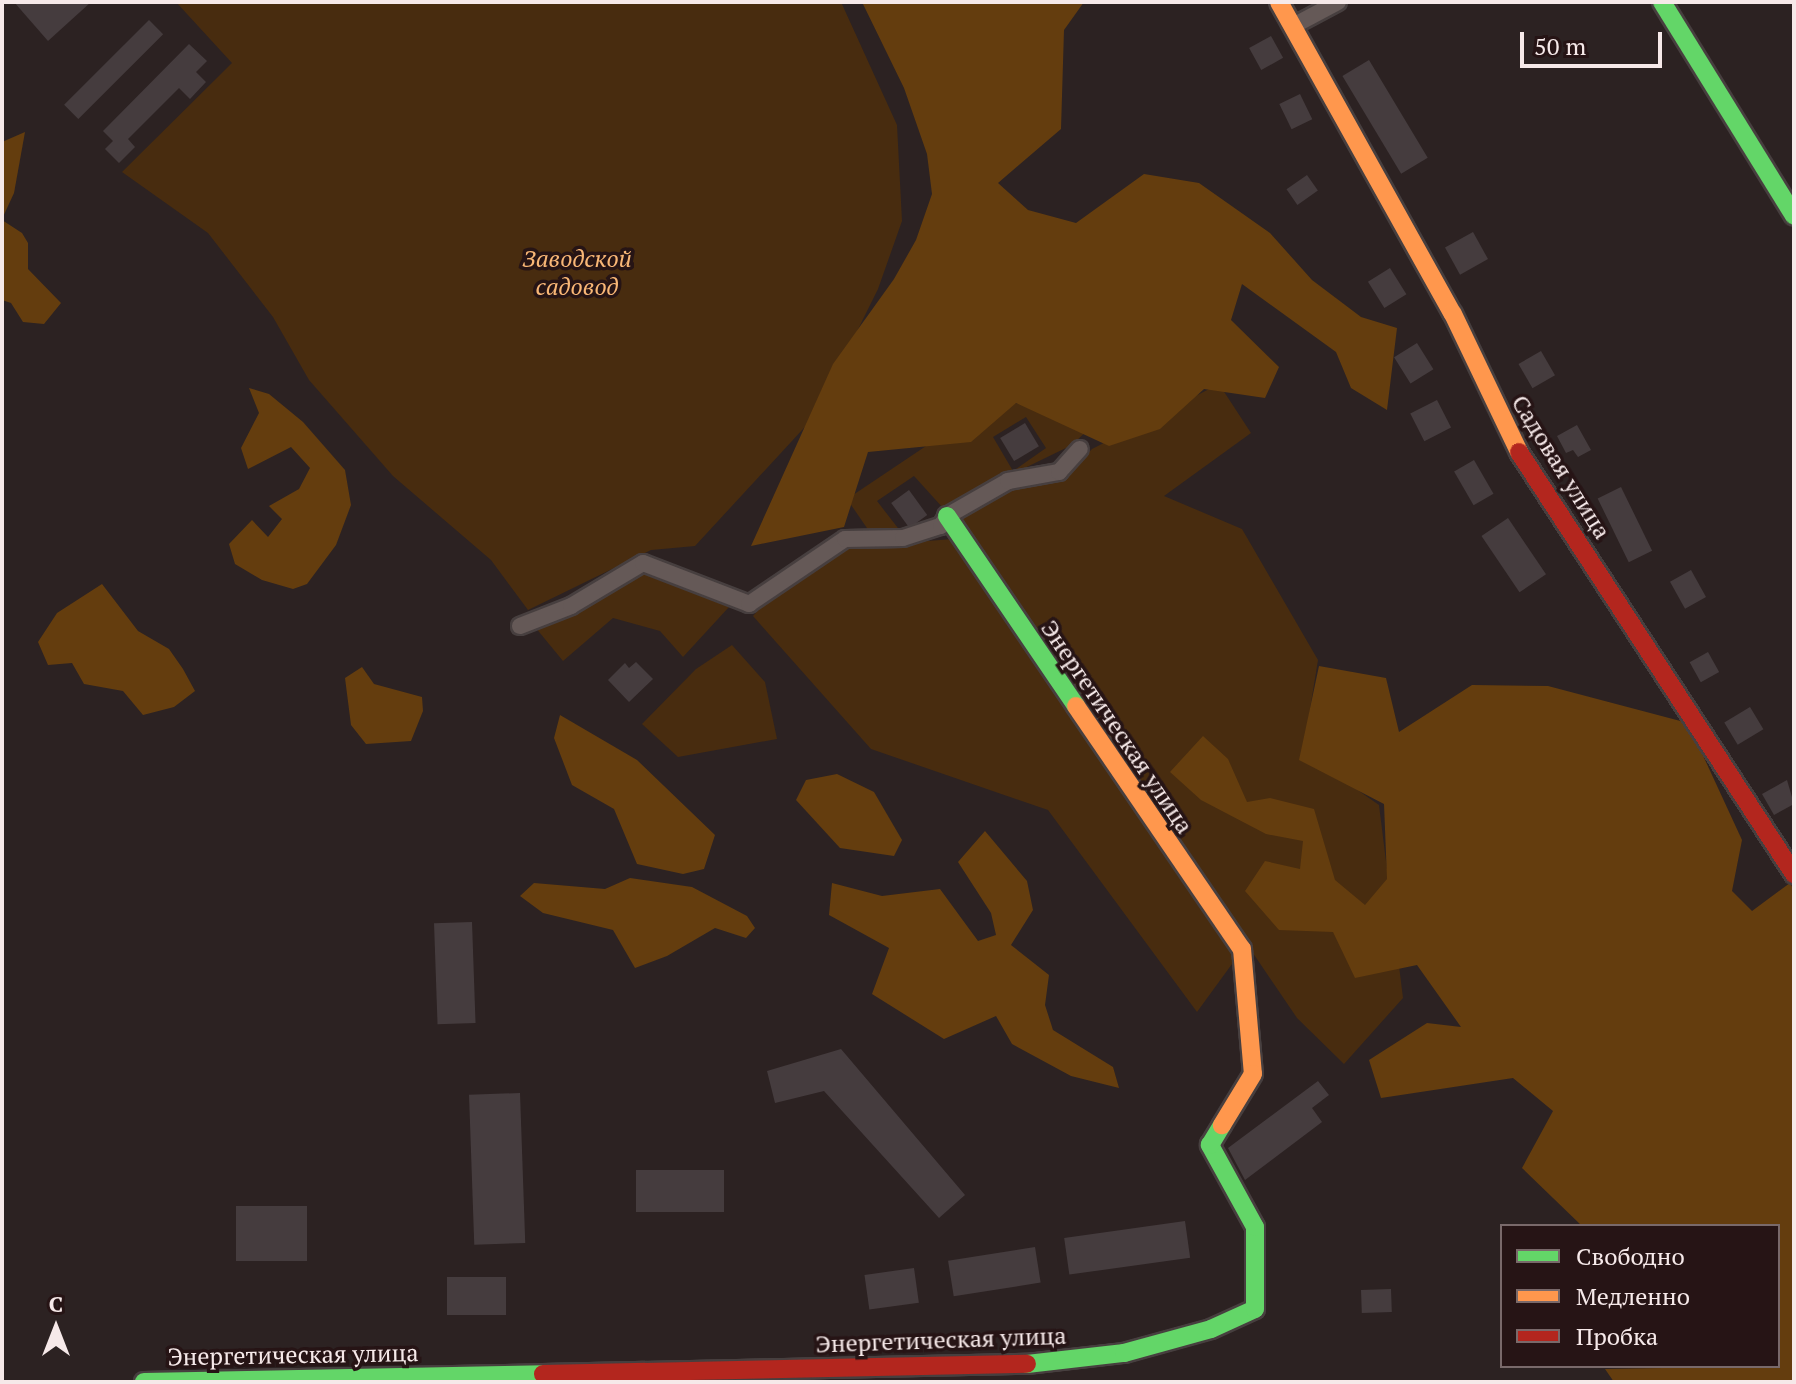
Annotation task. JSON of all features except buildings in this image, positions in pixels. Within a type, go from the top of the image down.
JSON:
[{"type":"street","name":"Садовая улица","points":[[1279,2],[1453,314],[1508,436],[1794,874]]},
{"type":"street","points":[[1293,26],[1338,2]]},
{"type":"street","points":[[1662,2],[1794,216]]},
{"type":"street","points":[[520,626],[571,606],[643,563],[749,604],[845,539],[903,538],[941,526],[947,516],[1008,481],[1059,472],[1080,449]]},
{"type":"street","name":"Энергетическая улица","points":[[144,1382],[1046,1364],[1124,1353],[1211,1329],[1255,1309],[1255,1227],[1210,1145],[1253,1074],[1242,949],[947,516]]},
{"type":"green space","name":"Заводской садовод","points":[[176,2],[841,2],[897,125],[902,221],[878,289],[815,416],[695,546],[651,550],[528,610],[491,560],[393,476],[309,380],[273,317],[208,233],[122,172],[232,63]]},
{"type":"green space","points":[[1219,384],[1251,433],[1164,496],[1242,529],[1318,660],[1303,752],[1379,805],[1403,998],[1344,1064],[1297,1018],[958,518],[1027,479],[1062,480],[1092,449]]},
{"type":"green space","points":[[1011,402],[1094,424],[1072,445],[943,508],[914,476],[877,501],[901,532],[869,531],[847,499],[929,444]],"holes":[[[1026,417],[1046,448],[1013,471],[993,437]]]},
{"type":"green space","points":[[953,539],[1240,953],[1197,1012],[1048,810],[871,749],[753,616],[782,584],[838,548]]},
{"type":"green space","points":[[641,573],[729,607],[683,657],[660,631],[613,618],[563,661],[535,627],[569,616]]},
{"type":"green space","points":[[732,645],[765,682],[777,739],[678,757],[642,724],[696,669]]},
{"type":"shaded area","points":[[862,2],[1084,2],[1064,30],[1061,129],[998,183],[1028,210],[1076,223],[1144,174],[1199,183],[1270,233],[1312,280],[1361,317],[1397,328],[1387,410],[1351,388],[1336,352],[1242,284],[1231,320],[1279,367],[1265,398],[1204,389],[1160,429],[1109,446],[1016,403],[971,442],[868,452],[844,527],[751,546],[833,364],[894,279],[916,240],[932,194],[927,154],[904,88]]},
{"type":"shaded area","points":[[25,132],[14,193],[2,219],[2,142]]},
{"type":"shaded area","points":[[2,220],[22,233],[28,243],[28,269],[61,303],[44,324],[23,322],[11,303],[2,300]]},
{"type":"shaded area","points":[[249,388],[269,394],[303,422],[345,470],[351,505],[336,545],[307,584],[293,589],[262,580],[235,564],[229,544],[252,520],[268,537],[282,519],[269,506],[299,489],[310,468],[291,447],[248,469],[241,448],[259,413]]},
{"type":"shaded area","points":[[102,584],[138,631],[169,649],[183,669],[195,691],[174,707],[143,715],[123,691],[84,684],[72,663],[48,665],[38,642],[57,613]]},
{"type":"shaded area","points":[[1319,666],[1386,678],[1399,732],[1472,685],[1548,686],[1688,723],[1742,840],[1732,891],[1752,911],[1790,883],[1794,890],[1794,1382],[1614,1382],[1605,1369],[1780,1368],[1780,1224],[1580,1224],[1522,1168],[1553,1111],[1513,1078],[1381,1098],[1369,1060],[1427,1023],[1461,1027],[1417,965],[1355,978],[1333,932],[1279,930],[1245,891],[1265,861],[1300,869],[1303,841],[1266,834],[1201,800],[1170,772],[1203,736],[1228,759],[1247,802],[1270,798],[1314,809],[1335,880],[1365,905],[1387,879],[1384,804],[1299,760]]},
{"type":"shaded area","points":[[362,667],[374,684],[422,697],[423,711],[411,741],[366,744],[351,725],[345,678]]},
{"type":"shaded area","points":[[560,715],[637,760],[715,835],[704,869],[683,874],[637,864],[614,809],[572,785],[554,738]]},
{"type":"shaded area","points":[[837,774],[874,792],[902,840],[894,856],[840,848],[796,800],[806,780]]},
{"type":"shaded area","points":[[985,831],[1027,881],[1033,910],[1011,945],[1049,975],[1045,1005],[1053,1030],[1113,1067],[1119,1088],[1071,1076],[1012,1044],[996,1016],[944,1039],[872,994],[889,948],[829,915],[832,883],[882,896],[940,889],[978,941],[996,935],[991,913],[958,862]]},
{"type":"shaded area","points":[[630,878],[692,887],[747,916],[755,928],[746,938],[715,928],[667,956],[635,968],[613,930],[543,913],[520,896],[534,883],[605,889]]},
{"type":"traffic: fast","points":[[1662,2],[1794,216]]},
{"type":"traffic: fast","points":[[947,516],[1076,706]]},
{"type":"traffic: fast","points":[[1027,1364],[1124,1353],[1211,1329],[1255,1309],[1255,1227],[1210,1145],[1222,1125]]},
{"type":"traffic: fast","points":[[144,1382],[543,1374]]},
{"type":"traffic: slow","points":[[1279,2],[1453,314],[1519,452]]},
{"type":"traffic: slow","points":[[1076,706],[1242,949],[1253,1074],[1222,1125]]},
{"type":"traffic: jam","points":[[1519,452],[1794,874]]},
{"type":"traffic: jam","points":[[543,1374],[1027,1364]]}]
